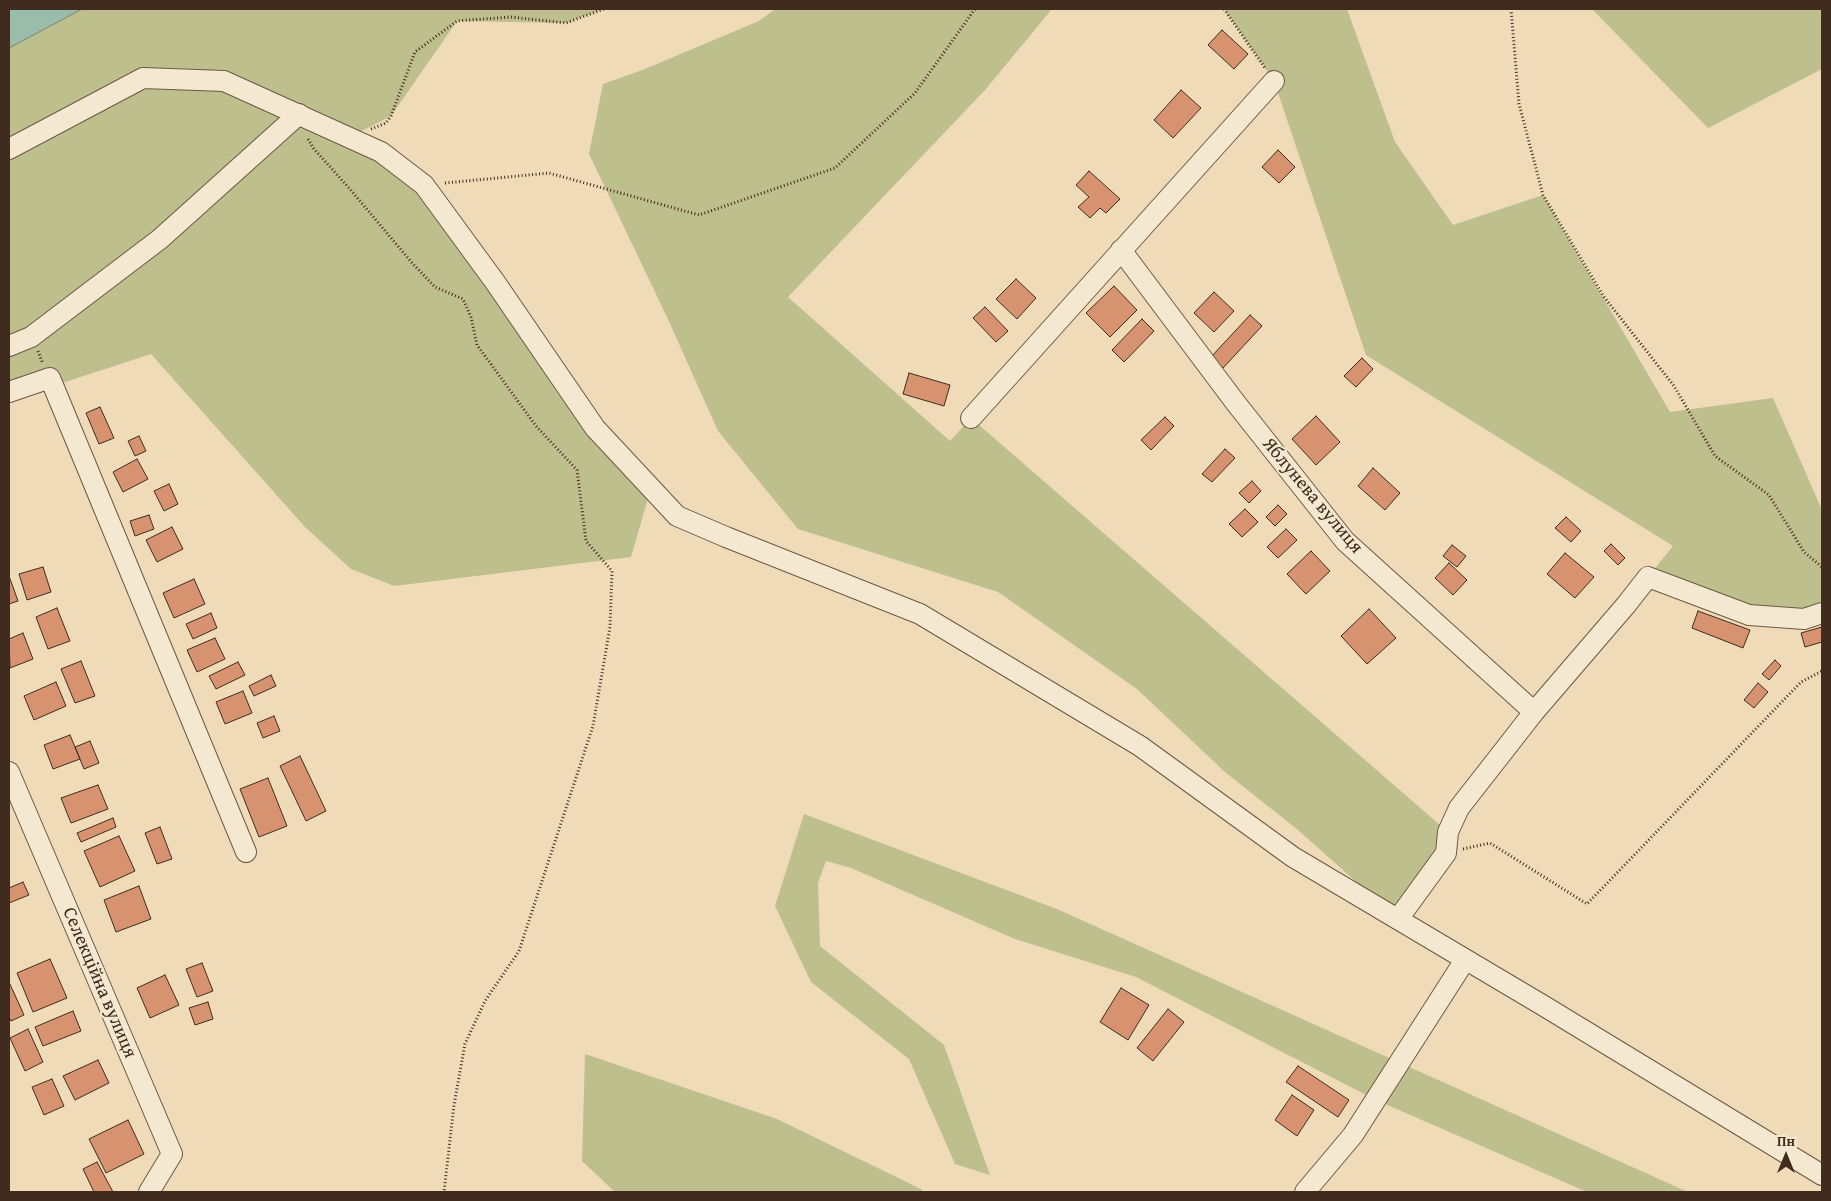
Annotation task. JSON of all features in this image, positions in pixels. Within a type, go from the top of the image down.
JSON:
[{"type":"street","points":[[9,149],[143,78],[224,81],[297,116],[350,137],[381,152],[424,185],[495,282],[595,428],[677,516],[726,538],[920,614],[1140,746],[1293,857],[1780,1148],[1822,1175]]},
{"type":"street","points":[[970,418],[1274,81]]},
{"type":"street","points":[[9,346],[31,337],[160,239],[297,116]]},
{"type":"street","name":"Яблунева вулиця","points":[[1120,250],[1235,402],[1345,541],[1534,712]]},
{"type":"street","points":[[9,392],[50,378],[246,852]]},
{"type":"street","points":[[1398,919],[1446,853],[1448,832],[1459,808],[1534,712],[1648,577],[1749,615],[1804,619],[1822,613]]},
{"type":"street","name":"Селекційна вулиця","points":[[9,772],[172,1154],[148,1192]]},
{"type":"street","points":[[1305,1192],[1353,1135],[1465,960]]},
{"type":"path","points":[[350,137],[386,123],[391,116],[415,52],[457,21],[511,17],[566,23],[604,9]]},
{"type":"path","points":[[424,185],[549,174],[699,215],[835,168],[915,93],[975,9]]},
{"type":"path","points":[[1224,9],[1274,81]]},
{"type":"path","points":[[1511,9],[1519,104],[1543,196],[1604,297],[1674,386],[1714,456],[1769,495],[1804,552],[1822,566]]},
{"type":"path","points":[[297,116],[314,148],[413,264],[435,287],[463,299],[471,317],[477,345],[536,426],[577,470],[586,541],[612,570],[610,627],[593,726],[519,951],[485,1001],[465,1044],[454,1105],[444,1192]]},
{"type":"path","points":[[31,337],[50,378]]},
{"type":"path","points":[[1446,853],[1490,843],[1587,904],[1801,682],[1822,671]]},
{"type":"green space","points":[[82,9],[604,9],[566,23],[457,21],[391,116],[350,137],[424,185],[651,488],[631,557],[394,586],[351,569],[305,527],[151,354],[53,386],[9,392],[9,48]]},
{"type":"green space","points":[[775,9],[1052,9],[985,90],[788,297],[950,441],[971,418],[1448,832],[1398,919],[1298,830],[1225,772],[1137,689],[998,592],[798,529],[718,431],[667,317],[589,154],[603,84],[645,69],[759,21]]},
{"type":"green space","points":[[1224,9],[1347,9],[1395,142],[1453,225],[1543,195],[1670,412],[1773,398],[1822,510],[1822,613],[1749,615],[1648,577],[1673,546],[1366,355],[1274,81]]},
{"type":"green space","points":[[1592,9],[1822,9],[1822,69],[1708,128]]},
{"type":"green space","points":[[804,814],[1057,909],[1688,1192],[1587,1192],[1376,1100],[1136,977],[1015,939],[851,868],[826,861],[818,883],[820,946],[944,1045],[990,1175],[955,1164],[909,1059],[811,982],[775,906]]},
{"type":"green space","points":[[585,1054],[777,1119],[921,1189],[923,1192],[615,1192],[582,1161]]},
{"type":"shaded area","points":[[9,9],[82,9],[9,48]]},
{"type":"building","points":[[1222,30],[1248,54],[1234,69],[1208,45]]},
{"type":"building","points":[[1181,90],[1201,108],[1173,138],[1154,120]]},
{"type":"building","points":[[1278,150],[1295,167],[1279,183],[1262,167]]},
{"type":"building","points":[[1089,171],[1120,199],[1106,213],[1100,208],[1090,218],[1078,207],[1089,197],[1076,185]]},
{"type":"building","points":[[1016,279],[1036,298],[1017,319],[996,299]]},
{"type":"building","points":[[1114,286],[1137,310],[1110,337],[1086,313]]},
{"type":"building","points":[[1214,292],[1234,311],[1214,332],[1194,313]]},
{"type":"building","points":[[985,307],[1008,331],[996,342],[973,318]]},
{"type":"building","points":[[1250,315],[1262,326],[1223,368],[1211,357]]},
{"type":"building","points":[[1142,319],[1154,331],[1124,362],[1112,350]]},
{"type":"building","points":[[1362,358],[1373,369],[1356,387],[1344,376]]},
{"type":"building","points":[[909,373],[950,385],[944,406],[903,394]]},
{"type":"building","points":[[100,407],[114,438],[99,444],[86,413]]},
{"type":"building","points":[[1316,416],[1340,442],[1316,465],[1292,439]]},
{"type":"building","points":[[1165,417],[1174,426],[1151,450],[1141,440]]},
{"type":"building","points":[[139,436],[146,451],[135,456],[128,441]]},
{"type":"building","points":[[1225,449],[1235,458],[1212,482],[1202,474]]},
{"type":"building","points":[[137,459],[148,479],[123,492],[113,472]]},
{"type":"building","points":[[1373,468],[1400,493],[1385,510],[1358,486]]},
{"type":"building","points":[[1252,481],[1261,491],[1249,503],[1239,493]]},
{"type":"building","points":[[169,484],[178,504],[164,511],[154,491]]},
{"type":"building","points":[[1278,505],[1287,514],[1275,526],[1266,517]]},
{"type":"building","points":[[1245,509],[1258,522],[1242,537],[1229,524]]},
{"type":"building","points":[[149,515],[154,529],[135,536],[130,521]]},
{"type":"building","points":[[1566,517],[1581,531],[1571,542],[1555,528]]},
{"type":"building","points":[[172,527],[183,549],[157,562],[146,540]]},
{"type":"building","points":[[1286,529],[1297,540],[1278,558],[1267,547]]},
{"type":"building","points":[[1611,544],[1625,558],[1618,565],[1604,551]]},
{"type":"building","points":[[1452,545],[1466,556],[1457,567],[1443,556]]},
{"type":"building","points":[[1311,551],[1330,571],[1306,594],[1287,574]]},
{"type":"building","points":[[1565,553],[1594,577],[1575,598],[1547,574]]},
{"type":"building","points":[[1449,563],[1467,580],[1453,595],[1435,578]]},
{"type":"building","points":[[43,567],[51,592],[27,600],[19,574]]},
{"type":"building","points":[[9,576],[18,601],[9,604]]},
{"type":"building","points":[[194,579],[205,604],[174,618],[163,593]]},
{"type":"building","points":[[57,608],[70,641],[48,649],[36,617]]},
{"type":"building","points":[[1369,609],[1396,638],[1367,664],[1341,636]]},
{"type":"building","points":[[1698,611],[1750,630],[1743,648],[1692,628]]},
{"type":"building","points":[[211,613],[217,628],[193,639],[186,624]]},
{"type":"building","points":[[1822,627],[1822,642],[1805,647],[1801,633]]},
{"type":"building","points":[[23,633],[33,659],[10,668],[9,639]]},
{"type":"building","points":[[215,638],[225,659],[197,672],[187,650]]},
{"type":"building","points":[[1775,660],[1781,666],[1769,680],[1762,674]]},
{"type":"building","points":[[81,661],[95,696],[75,703],[61,669]]},
{"type":"building","points":[[238,662],[245,675],[216,689],[209,676]]},
{"type":"building","points":[[271,675],[276,686],[254,696],[249,686]]},
{"type":"building","points":[[56,682],[66,706],[34,720],[24,696]]},
{"type":"building","points":[[1758,683],[1768,692],[1754,708],[1744,700]]},
{"type":"building","points":[[243,691],[252,713],[225,724],[216,702]]},
{"type":"building","points":[[274,716],[280,731],[263,738],[257,723]]},
{"type":"building","points":[[70,735],[80,759],[53,769],[44,745]]},
{"type":"building","points":[[90,741],[99,763],[84,769],[75,747]]},
{"type":"building","points":[[300,756],[326,811],[306,821],[280,766]]},
{"type":"building","points":[[268,778],[287,826],[259,837],[240,789]]},
{"type":"building","points":[[98,785],[108,809],[71,823],[61,798]]},
{"type":"building","points":[[113,818],[116,827],[81,842],[77,833]]},
{"type":"building","points":[[160,827],[172,859],[157,864],[145,833]]},
{"type":"building","points":[[119,836],[135,871],[100,887],[84,851]]},
{"type":"building","points":[[23,882],[29,895],[9,903],[9,888]]},
{"type":"building","points":[[139,886],[151,919],[116,932],[104,900]]},
{"type":"building","points":[[50,959],[67,998],[33,1012],[17,973]]},
{"type":"building","points":[[202,963],[213,991],[197,997],[186,969]]},
{"type":"building","points":[[165,975],[179,1005],[150,1018],[137,988]]},
{"type":"building","points":[[9,982],[24,1015],[11,1021],[9,1017]]},
{"type":"building","points":[[1121,988],[1149,1005],[1128,1040],[1100,1022]]},
{"type":"building","points":[[208,1002],[213,1019],[195,1025],[189,1008]]},
{"type":"building","points":[[1168,1009],[1184,1022],[1153,1061],[1137,1048]]},
{"type":"building","points":[[73,1011],[81,1031],[43,1046],[35,1027]]},
{"type":"building","points":[[28,1029],[43,1062],[25,1071],[10,1038]]},
{"type":"building","points":[[98,1060],[109,1083],[75,1100],[63,1076]]},
{"type":"building","points":[[1298,1066],[1349,1100],[1338,1117],[1286,1082]]},
{"type":"building","points":[[52,1079],[64,1106],[44,1115],[32,1087]]},
{"type":"building","points":[[1292,1095],[1314,1110],[1297,1136],[1275,1120]]},
{"type":"building","points":[[128,1120],[144,1154],[106,1173],[89,1139]]},
{"type":"building","points":[[97,1162],[113,1192],[94,1192],[83,1169]]}]
